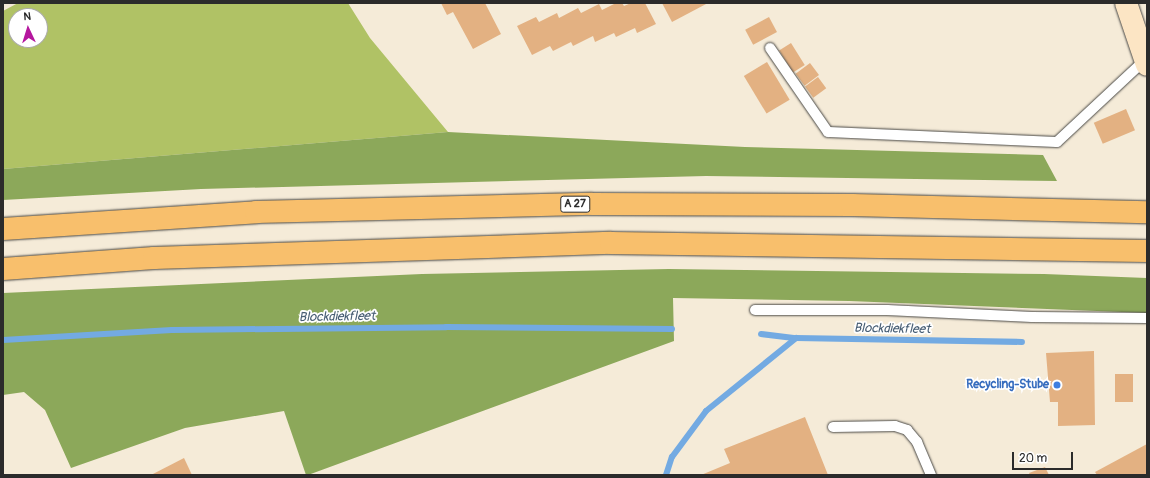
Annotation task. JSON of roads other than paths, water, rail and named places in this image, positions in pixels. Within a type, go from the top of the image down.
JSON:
[{"type":"highway","name":"A 27","points":[[3,229],[256,212],[584,204],[860,206],[1147,212]]},
{"type":"highway","points":[[3,269],[154,258],[611,243],[1147,251]]},
{"type":"main road","points":[[1126,3],[1146,62]]},
{"type":"lane","points":[[770,48],[828,132],[1057,142],[1146,62]]},
{"type":"lane","points":[[755,310],[887,310],[1032,317],[1147,318]]},
{"type":"lane","points":[[833,427],[895,426],[907,430],[917,442],[931,475]]},
{"type":"waterway","name":"Blockdiekfleet","points":[[3,340],[172,330],[446,327],[672,329]]},
{"type":"waterway","name":"Blockdiekfleet","points":[[761,334],[796,338],[1022,342]]},
{"type":"waterway","points":[[666,475],[672,457],[706,411],[796,338]]},
{"type":"place","name":"Recycling-Stube","points":[[1057,385]]}]
